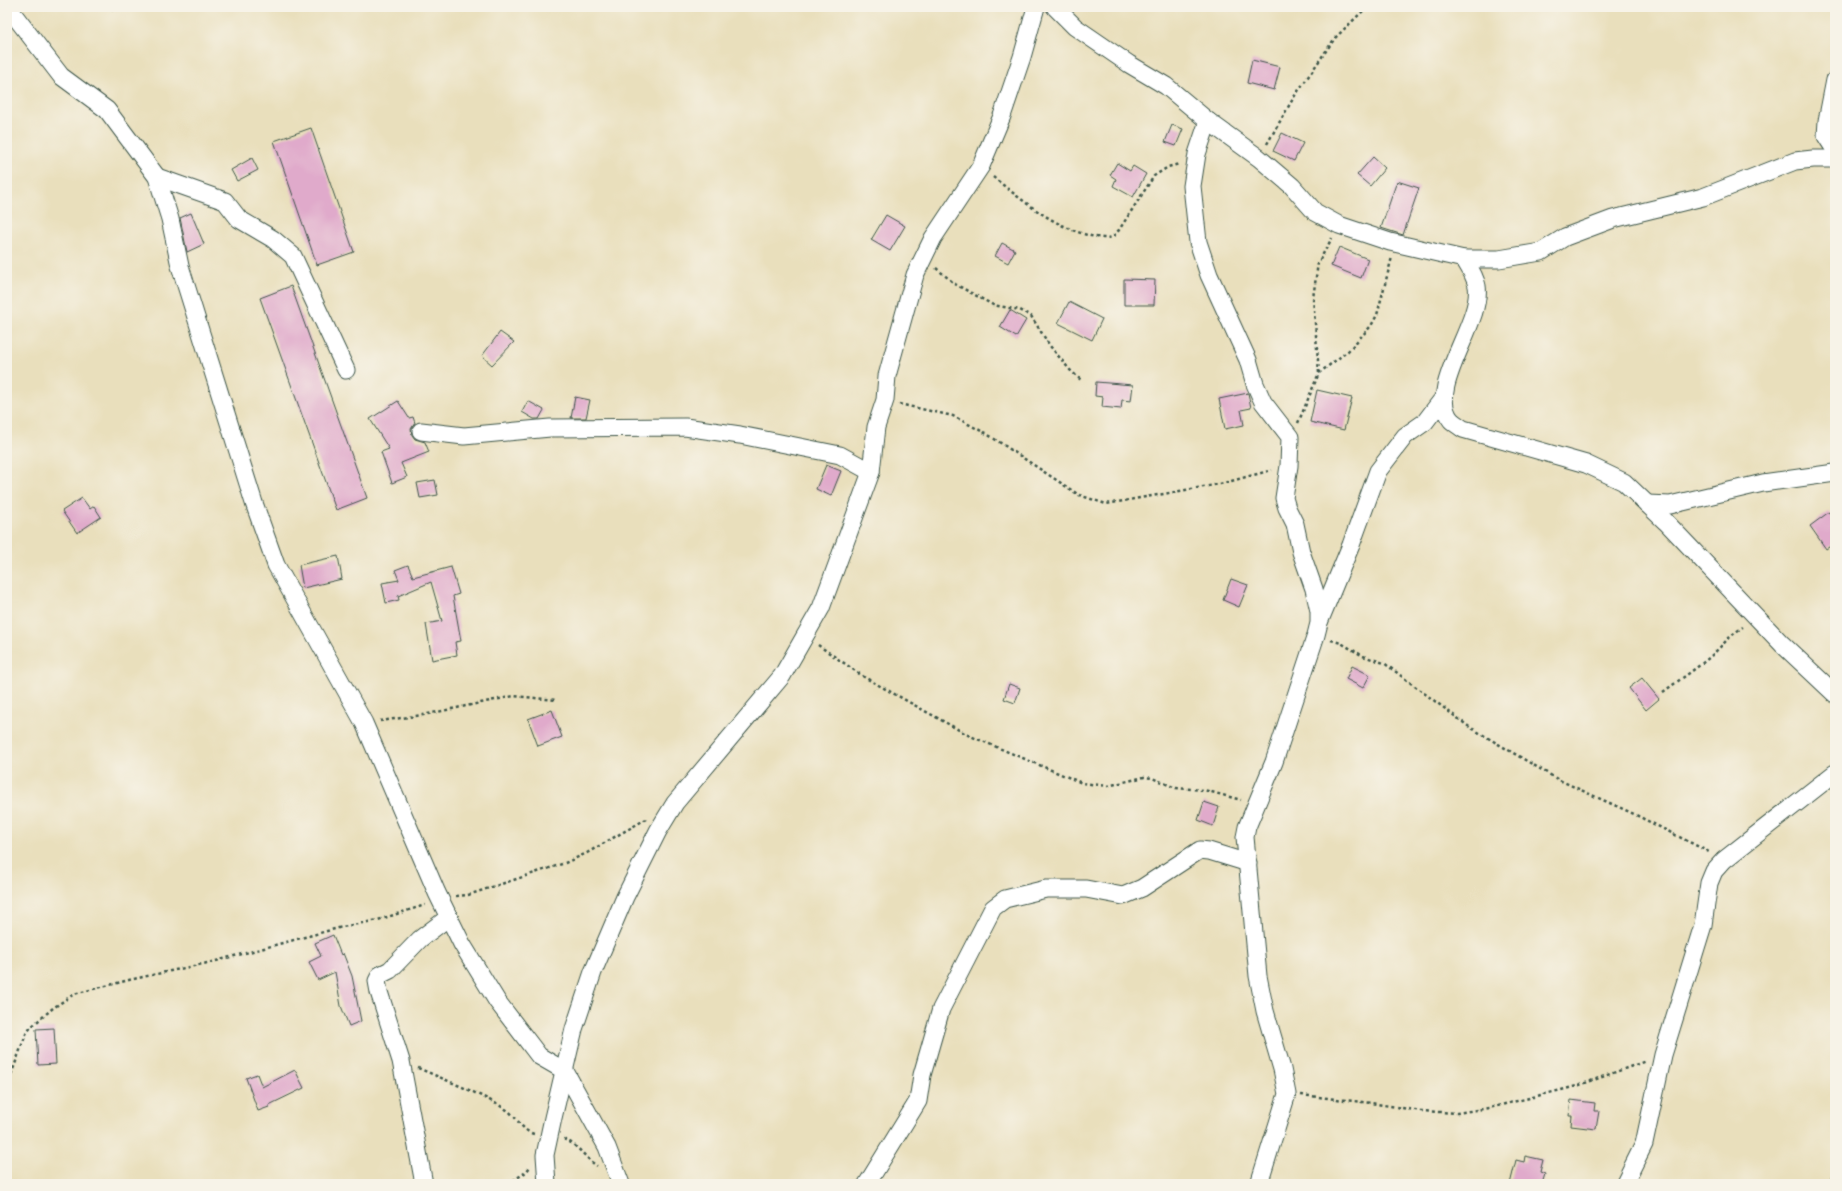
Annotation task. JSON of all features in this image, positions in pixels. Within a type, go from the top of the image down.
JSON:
[{"type":"street","points":[[547,1184],[545,1155],[574,1029],[593,972],[625,897],[658,830],[675,803],[782,676],[821,608],[871,472],[876,427],[885,400],[887,376],[899,328],[915,275],[933,238],[981,166],[1002,116],[1022,57],[1036,7]]},
{"type":"street","points":[[1055,7],[1075,27],[1129,64],[1166,86],[1208,121],[1259,158],[1292,186],[1315,212],[1339,225],[1390,242],[1464,259],[1498,259],[1541,252],[1565,237],[1586,228],[1612,219],[1703,197],[1796,161],[1831,143],[1827,121],[1835,80]]},
{"type":"street","points":[[7,10],[14,15],[61,76],[107,110],[157,177],[170,219],[180,266],[254,503],[276,565],[364,723],[439,896],[462,944],[497,1001],[539,1056],[565,1071],[607,1147],[621,1183]]},
{"type":"street","points":[[1208,121],[1197,154],[1192,186],[1198,242],[1209,275],[1248,360],[1255,384],[1263,402],[1290,437],[1289,466],[1284,498],[1295,524],[1301,552],[1314,589],[1319,611],[1317,629]]},
{"type":"street","points":[[1796,161],[1818,158],[1835,159]]},
{"type":"street","points":[[157,177],[225,201],[239,219],[273,239],[293,256],[346,370]]},
{"type":"street","points":[[1464,259],[1473,274],[1477,288],[1474,309],[1444,390],[1444,407],[1450,419],[1463,429],[1586,464],[1624,482],[1758,619],[1835,694]]},
{"type":"street","points":[[1259,1184],[1287,1094],[1282,1069],[1265,1011],[1258,976],[1245,837],[1274,762],[1317,629],[1351,545],[1378,471],[1405,436],[1425,422],[1444,397]]},
{"type":"street","points":[[421,431],[464,436],[550,428],[685,427],[740,434],[840,456],[871,472]]},
{"type":"street","points":[[1647,504],[1670,505],[1763,483],[1835,473]]},
{"type":"street","points":[[1624,1184],[1644,1144],[1663,1055],[1703,925],[1709,883],[1714,871],[1724,860],[1835,773]]},
{"type":"street","points":[[867,1184],[918,1101],[922,1075],[940,1009],[993,908],[1005,899],[1046,889],[1086,889],[1123,896],[1142,888],[1200,850],[1209,851],[1248,863]]},
{"type":"street","points":[[424,1184],[401,1061],[386,1015],[378,982],[380,975],[390,970],[420,939],[449,917]]},
{"type":"path","points":[[1259,158],[1294,97],[1335,38],[1367,7]]},
{"type":"path","points":[[981,166],[1021,200],[1057,222],[1073,231],[1098,238],[1108,238],[1114,236],[1119,230],[1154,176],[1168,167],[1183,163],[1197,154]]},
{"type":"path","points":[[1290,437],[1302,417],[1319,373],[1313,298],[1318,263],[1339,225]]},
{"type":"path","points":[[1319,373],[1348,351],[1371,326],[1377,315],[1393,255],[1390,242]]},
{"type":"path","points":[[924,257],[956,284],[992,305],[1020,310],[1031,316],[1050,346],[1070,370],[1082,381]]},
{"type":"path","points":[[885,400],[953,416],[987,434],[1079,495],[1106,504],[1220,484],[1289,466]]},
{"type":"path","points":[[1663,692],[1701,664],[1734,632],[1758,619]]},
{"type":"path","points":[[1317,629],[1363,656],[1384,663],[1468,726],[1557,779],[1636,815],[1724,860]]},
{"type":"path","points":[[805,635],[864,677],[968,735],[1082,783],[1108,786],[1144,777],[1152,778],[1176,788],[1204,790],[1257,804]]},
{"type":"path","points":[[364,723],[423,715],[514,696],[556,700]]},
{"type":"path","points":[[7,1086],[26,1034],[31,1027],[53,1008],[74,994],[129,980],[212,962],[335,928],[378,920],[439,896],[468,895],[529,876],[587,853],[647,818]]},
{"type":"path","points":[[1287,1094],[1372,1103],[1421,1111],[1456,1113],[1489,1108],[1577,1086],[1663,1055]]},
{"type":"path","points":[[401,1061],[461,1087],[508,1111],[530,1133],[541,1136],[550,1132],[572,1143],[585,1158],[621,1183]]},
{"type":"path","points":[[1828,1184],[1835,1173]]},
{"type":"building","points":[[1252,60],[1280,67],[1274,90],[1247,83]]},
{"type":"building","points":[[1172,125],[1183,129],[1176,146],[1165,142]]},
{"type":"building","points":[[311,128],[354,252],[317,265],[274,141]]},
{"type":"building","points":[[1282,133],[1303,143],[1294,161],[1273,151]]},
{"type":"building","points":[[1373,157],[1385,168],[1370,186],[1357,175]]},
{"type":"building","points":[[252,158],[258,170],[237,181],[231,170]]},
{"type":"building","points":[[1117,163],[1130,171],[1133,166],[1146,174],[1133,197],[1113,186],[1116,179],[1110,175]]},
{"type":"building","points":[[1397,181],[1419,188],[1403,235],[1381,228]]},
{"type":"building","points":[[191,213],[204,244],[187,252],[180,218]]},
{"type":"building","points":[[886,215],[905,226],[890,251],[871,240]]},
{"type":"building","points":[[1002,243],[1015,250],[1008,263],[995,256]]},
{"type":"building","points":[[1339,247],[1368,259],[1361,278],[1331,266]]},
{"type":"building","points":[[1124,279],[1155,280],[1154,305],[1124,305]]},
{"type":"building","points":[[291,286],[367,498],[336,510],[260,298]]},
{"type":"building","points":[[1069,302],[1102,319],[1092,340],[1058,323]]},
{"type":"building","points":[[1010,310],[1026,320],[1016,337],[1000,327]]},
{"type":"building","points":[[500,332],[514,342],[492,365],[482,356]]},
{"type":"building","points":[[1096,382],[1133,385],[1131,401],[1122,400],[1121,409],[1102,407],[1103,397],[1095,396]]},
{"type":"building","points":[[1317,390],[1352,398],[1344,430],[1310,422]]},
{"type":"building","points":[[1248,393],[1251,408],[1241,410],[1244,425],[1225,429],[1219,399]]},
{"type":"building","points":[[575,397],[590,400],[586,418],[571,418]]},
{"type":"building","points":[[398,401],[409,418],[413,417],[415,423],[411,429],[412,435],[415,439],[425,442],[429,452],[401,463],[407,477],[392,483],[381,452],[389,449],[370,419]]},
{"type":"building","points":[[528,401],[544,410],[539,419],[534,419],[522,412]]},
{"type":"building","points":[[826,465],[841,471],[831,496],[816,489]]},
{"type":"building","points":[[435,480],[438,495],[420,498],[417,483]]},
{"type":"building","points":[[82,498],[90,509],[94,506],[101,517],[77,533],[62,511]]},
{"type":"building","points":[[1829,512],[1835,520],[1835,543],[1826,549],[1810,526]]},
{"type":"building","points":[[338,556],[342,579],[303,588],[299,565]]},
{"type":"building","points":[[408,565],[413,577],[451,567],[459,594],[453,596],[461,641],[455,642],[457,655],[432,660],[426,624],[442,621],[431,582],[398,596],[399,600],[386,603],[382,583],[399,580],[395,570]]},
{"type":"building","points":[[1231,579],[1248,585],[1239,607],[1223,600]]},
{"type":"building","points":[[1352,666],[1370,675],[1363,688],[1346,679]]},
{"type":"building","points":[[1642,678],[1659,699],[1646,710],[1629,688]]},
{"type":"building","points":[[1009,684],[1020,688],[1015,703],[1004,699]]},
{"type":"building","points":[[552,710],[562,737],[538,746],[528,719]]},
{"type":"building","points":[[1204,802],[1219,807],[1213,826],[1198,820]]},
{"type":"building","points":[[333,935],[341,955],[343,953],[352,976],[361,1021],[349,1026],[341,1006],[335,972],[318,980],[309,962],[321,956],[315,943]]},
{"type":"building","points":[[54,1028],[56,1064],[38,1065],[36,1029]]},
{"type":"building","points":[[295,1070],[304,1088],[269,1105],[269,1107],[258,1111],[246,1078],[257,1074],[262,1087]]},
{"type":"building","points":[[1571,1100],[1595,1103],[1594,1111],[1599,1111],[1596,1129],[1571,1126],[1572,1116],[1569,1116]]},
{"type":"building","points":[[1525,1156],[1543,1160],[1540,1172],[1545,1174],[1542,1184],[1510,1184],[1516,1160],[1524,1162]]}]
